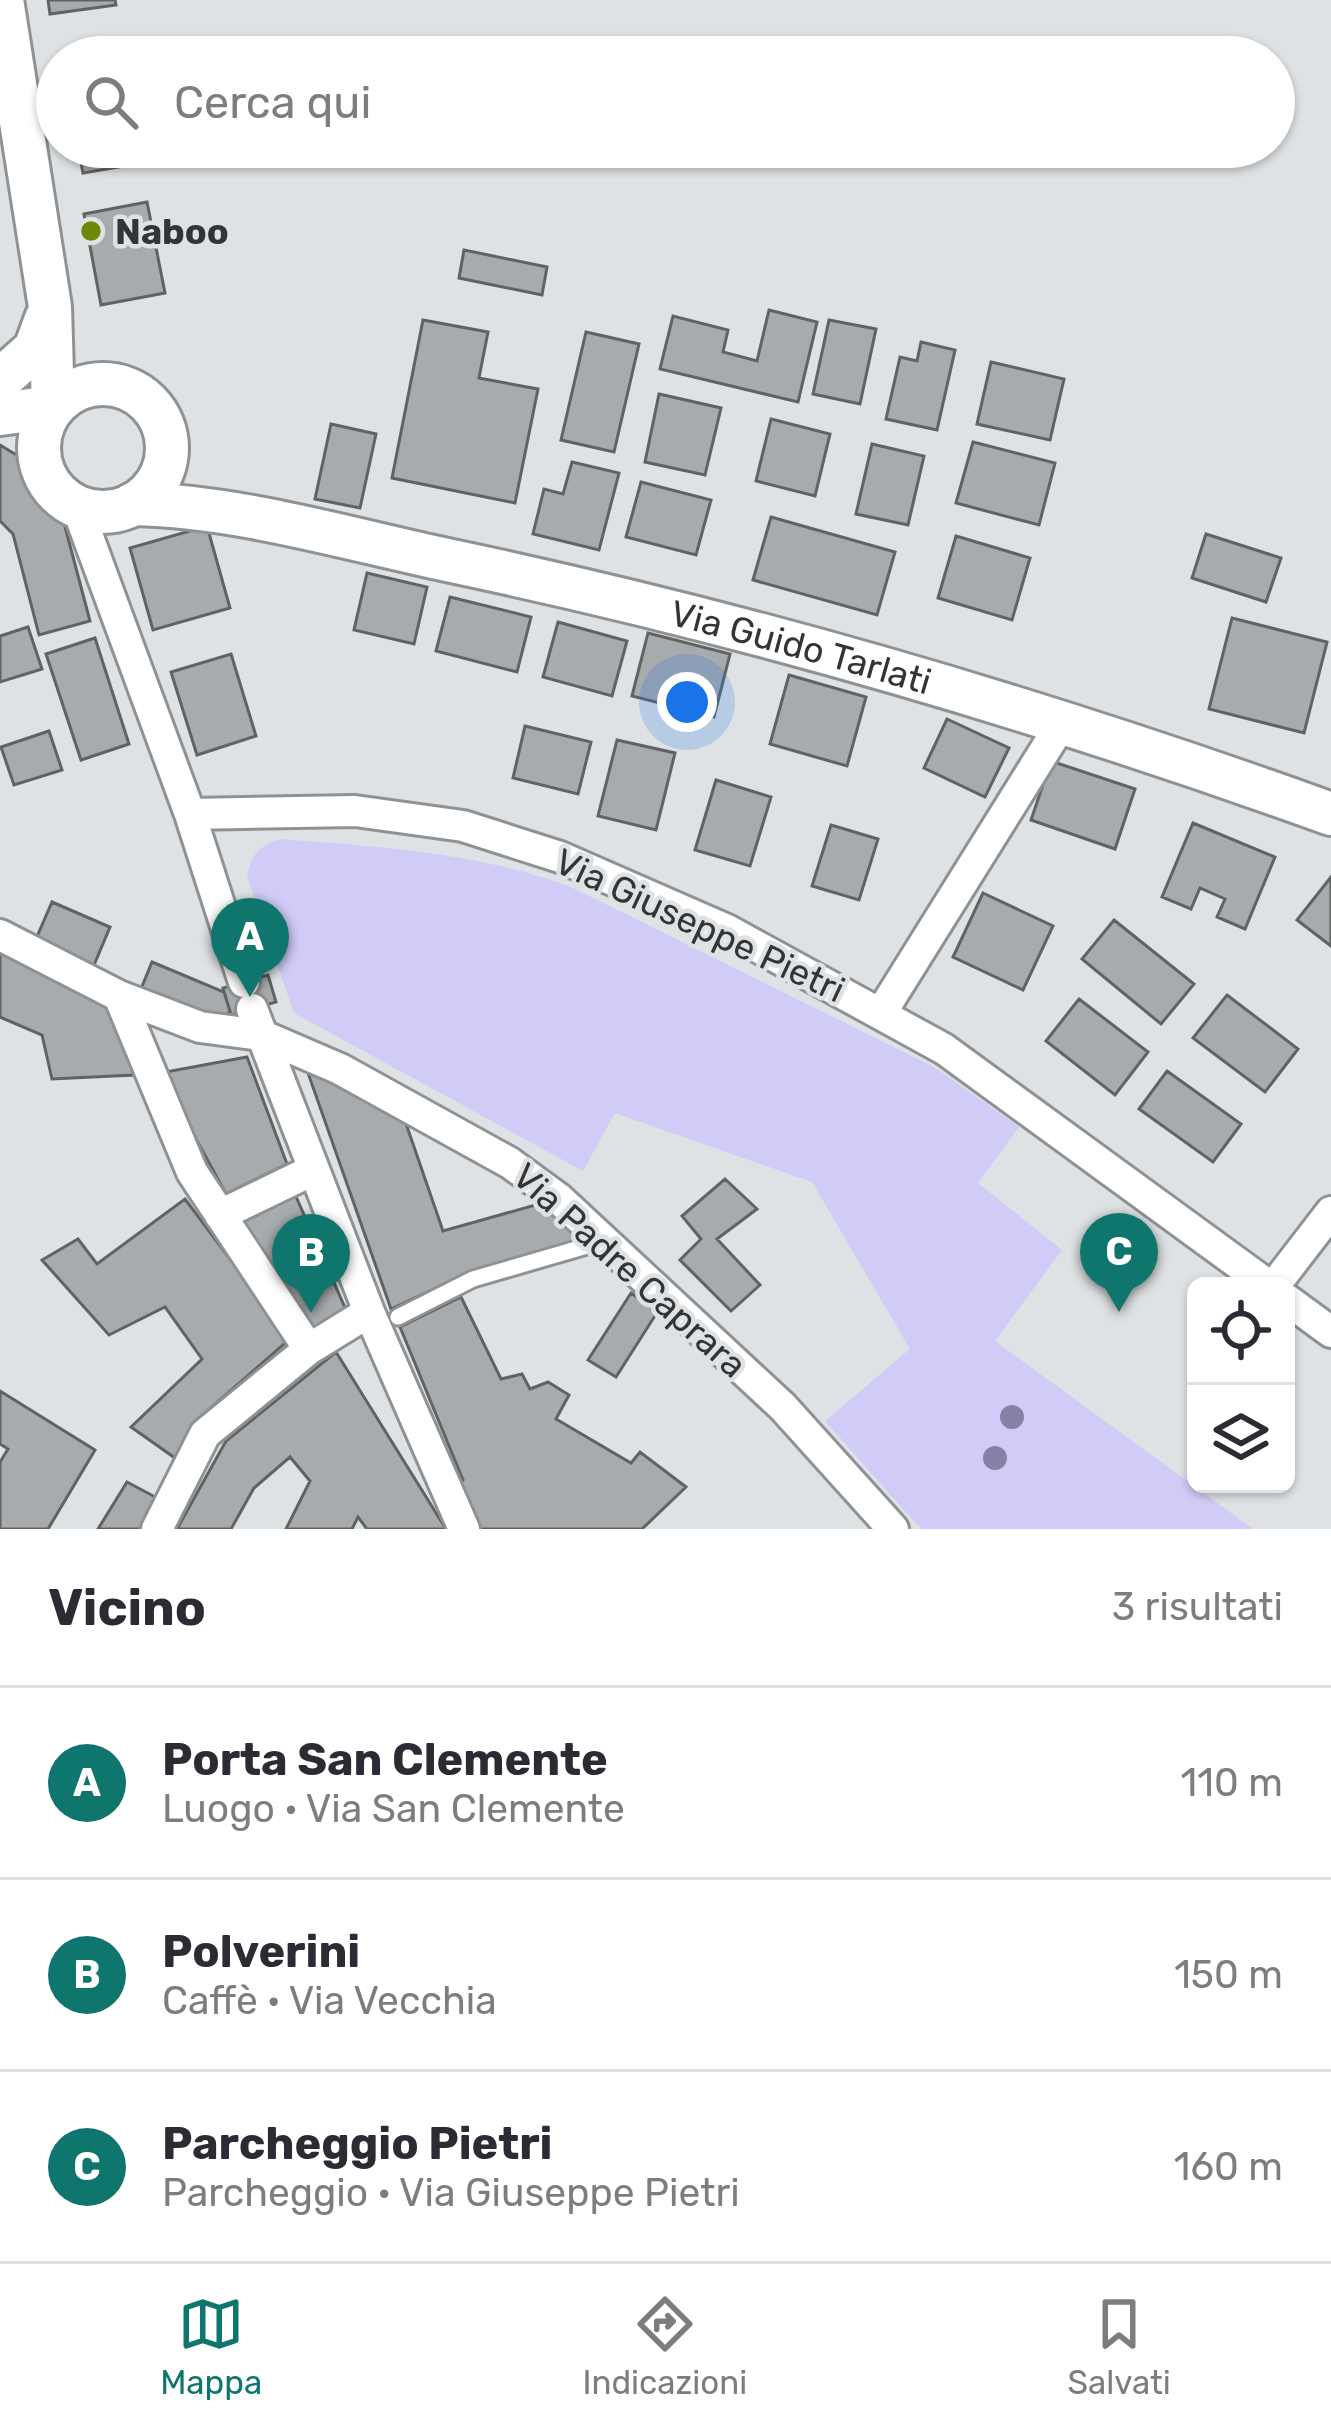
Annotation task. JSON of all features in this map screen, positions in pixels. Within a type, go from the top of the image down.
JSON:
[{"type":"main road","points":[[2,0],[50,307],[53,407],[43,423],[40,460]]},
{"type":"main road","points":[[0,380],[35,349],[50,307]]},
{"type":"main road","points":[[50,307],[75,354],[108,383]]},
{"type":"main road","points":[[0,414],[53,407],[88,385],[108,383],[127,388],[158,412],[168,449],[156,484],[127,507],[77,506],[56,491],[40,460],[0,430]]},
{"type":"main road","name":"Via Guido Tarlati","points":[[168,449],[206,492],[262,521]]},
{"type":"main road","name":"Via Guido Tarlati","points":[[127,507],[194,508],[638,604],[1062,724],[1331,814]]},
{"type":"street","points":[[77,506],[190,814],[252,1009],[314,1170],[383,1315],[464,1529]]},
{"type":"street","points":[[99,570],[102,542],[127,507]]},
{"type":"street","points":[[881,1013],[1062,724]]},
{"type":"street","name":"Via Giuseppe Pietri","points":[[190,814],[355,811],[508,838],[758,945],[944,1049],[1260,1277]]},
{"type":"street","name":"Via Padre Caprara","points":[[0,935],[119,996],[200,1027],[252,1009],[340,1070],[493,1153],[542,1186],[783,1407],[892,1529]]},
{"type":"street","points":[[119,996],[192,1172],[309,1348]]},
{"type":"street","points":[[220,1215],[314,1170]]},
{"type":"street","points":[[1279,1277],[1331,1212]]},
{"type":"street","points":[[1295,1306],[1331,1332]]},
{"type":"street","points":[[157,1529],[206,1434],[309,1348],[383,1315]]},
{"type":"lane","points":[[383,1315],[473,1280],[604,1241]]},
{"type":"shaded area","points":[[281,839],[391,848],[536,875],[571,887],[934,1067],[1019,1127],[978,1183],[1062,1250],[995,1341],[1187,1481],[1187,1493],[1204,1493],[1253,1529],[921,1529],[825,1421],[910,1349],[812,1182],[615,1113],[583,1171],[294,1013],[247,876],[251,862],[267,844]]},
{"type":"building","points":[[48,0],[115,0],[116,5],[50,14]]},
{"type":"building","points":[[147,202],[165,293],[101,305],[84,214]]},
{"type":"building","points":[[464,250],[547,267],[542,295],[459,278]]},
{"type":"building","points":[[769,310],[817,322],[798,402],[660,369],[673,316],[728,330],[723,352],[757,361]]},
{"type":"building","points":[[423,320],[488,332],[479,378],[538,389],[515,503],[392,478]]},
{"type":"building","points":[[829,320],[876,329],[860,404],[813,394]]},
{"type":"building","points":[[586,332],[639,344],[614,452],[561,440]]},
{"type":"building","points":[[921,342],[955,350],[937,430],[886,419],[900,357],[917,361]]},
{"type":"building","points":[[991,362],[1064,379],[1050,440],[977,424]]},
{"type":"building","points":[[659,394],[721,408],[705,475],[645,462]]},
{"type":"building","points":[[771,419],[830,434],[815,496],[756,481]]},
{"type":"building","points":[[331,424],[376,434],[360,508],[315,499]]},
{"type":"building","points":[[973,442],[1055,463],[1039,525],[956,503]]},
{"type":"building","points":[[872,444],[924,456],[908,525],[856,514]]},
{"type":"building","points":[[0,445],[20,457],[63,519],[90,621],[39,635],[13,534],[0,521]]},
{"type":"building","points":[[572,462],[619,473],[599,550],[533,534],[544,489],[563,494]]},
{"type":"building","points":[[641,482],[711,500],[696,555],[626,537]]},
{"type":"building","points":[[771,517],[895,552],[877,615],[753,580]]},
{"type":"building","points":[[207,526],[230,608],[153,630],[130,548]]},
{"type":"building","points":[[1206,534],[1281,558],[1266,602],[1192,578]]},
{"type":"building","points":[[956,536],[1030,558],[1012,620],[938,598]]},
{"type":"building","points":[[367,573],[427,587],[414,644],[354,630]]},
{"type":"building","points":[[450,597],[531,617],[517,672],[436,651]]},
{"type":"building","points":[[1232,618],[1327,642],[1304,733],[1209,709]]},
{"type":"building","points":[[558,622],[627,641],[612,696],[543,677]]},
{"type":"building","points":[[28,627],[42,669],[0,682],[0,636]]},
{"type":"building","points":[[648,633],[730,654],[714,717],[632,696]]},
{"type":"building","points":[[95,638],[129,744],[81,760],[46,654]]},
{"type":"building","points":[[231,654],[256,736],[197,755],[171,672]]},
{"type":"building","points":[[789,675],[866,697],[847,766],[770,744]]},
{"type":"building","points":[[947,719],[1009,748],[985,797],[924,768]]},
{"type":"building","points":[[525,726],[591,742],[578,794],[513,778]]},
{"type":"building","points":[[49,731],[62,770],[14,785],[1,747]]},
{"type":"building","points":[[617,740],[675,753],[656,830],[598,816]]},
{"type":"building","points":[[1051,761],[1135,789],[1115,849],[1031,820]]},
{"type":"building","points":[[716,780],[771,797],[750,866],[695,850]]},
{"type":"building","points":[[1193,823],[1275,857],[1245,929],[1217,917],[1225,899],[1200,888],[1191,909],[1162,897]]},
{"type":"building","points":[[831,825],[878,839],[859,900],[812,886]]},
{"type":"building","points":[[1331,877],[1331,946],[1297,920]]},
{"type":"building","points":[[983,893],[1053,926],[1023,990],[953,957]]},
{"type":"building","points":[[52,902],[110,927],[94,965],[36,939]]},
{"type":"building","points":[[1114,920],[1194,984],[1161,1024],[1082,959]]},
{"type":"building","points":[[0,941],[110,995],[134,1075],[52,1079],[42,1035],[0,1017]]},
{"type":"building","points":[[152,962],[224,992],[230,1011],[224,1020],[141,989]]},
{"type":"building","points":[[268,975],[276,1002],[231,1015],[223,988]]},
{"type":"building","points":[[1227,995],[1298,1049],[1265,1092],[1193,1038]]},
{"type":"building","points":[[1079,999],[1148,1052],[1115,1095],[1046,1041]]},
{"type":"building","points":[[247,1057],[287,1164],[226,1194],[160,1073]]},
{"type":"building","points":[[1167,1071],[1241,1124],[1213,1162],[1139,1109]]},
{"type":"building","points":[[308,1073],[343,1079],[402,1112],[443,1231],[546,1202],[581,1240],[471,1272],[391,1309]]},
{"type":"building","points":[[725,1179],[757,1209],[717,1239],[760,1285],[731,1311],[680,1260],[701,1239],[682,1216]]},
{"type":"building","points":[[294,1192],[346,1310],[312,1330],[237,1218]]},
{"type":"building","points":[[185,1199],[290,1339],[198,1419],[175,1458],[131,1427],[202,1359],[165,1307],[109,1335],[42,1260],[78,1239],[97,1264]]},
{"type":"building","points":[[631,1293],[658,1311],[616,1377],[588,1360]]},
{"type":"building","points":[[461,1297],[501,1379],[522,1374],[530,1389],[548,1382],[569,1395],[556,1419],[631,1463],[640,1452],[686,1487],[642,1529],[481,1529],[455,1488],[463,1480],[400,1327]]},
{"type":"building","points":[[336,1352],[446,1529],[367,1529],[358,1517],[352,1529],[286,1529],[310,1481],[290,1457],[254,1488],[231,1529],[177,1529],[226,1441]]},
{"type":"building","points":[[0,1391],[95,1450],[48,1529],[0,1529],[0,1462],[8,1449],[0,1444]]},
{"type":"building","points":[[127,1482],[159,1499],[142,1529],[98,1529]]},
{"type":"place","name":"Naboo","points":[[91,231]]},
{"type":"place","name":"Porta San Clemente","points":[[250,997]]},
{"type":"place","name":"Parcheggio Pietri","points":[[1119,1312]]},
{"type":"place","name":"Polverini","points":[[311,1313]]}]
